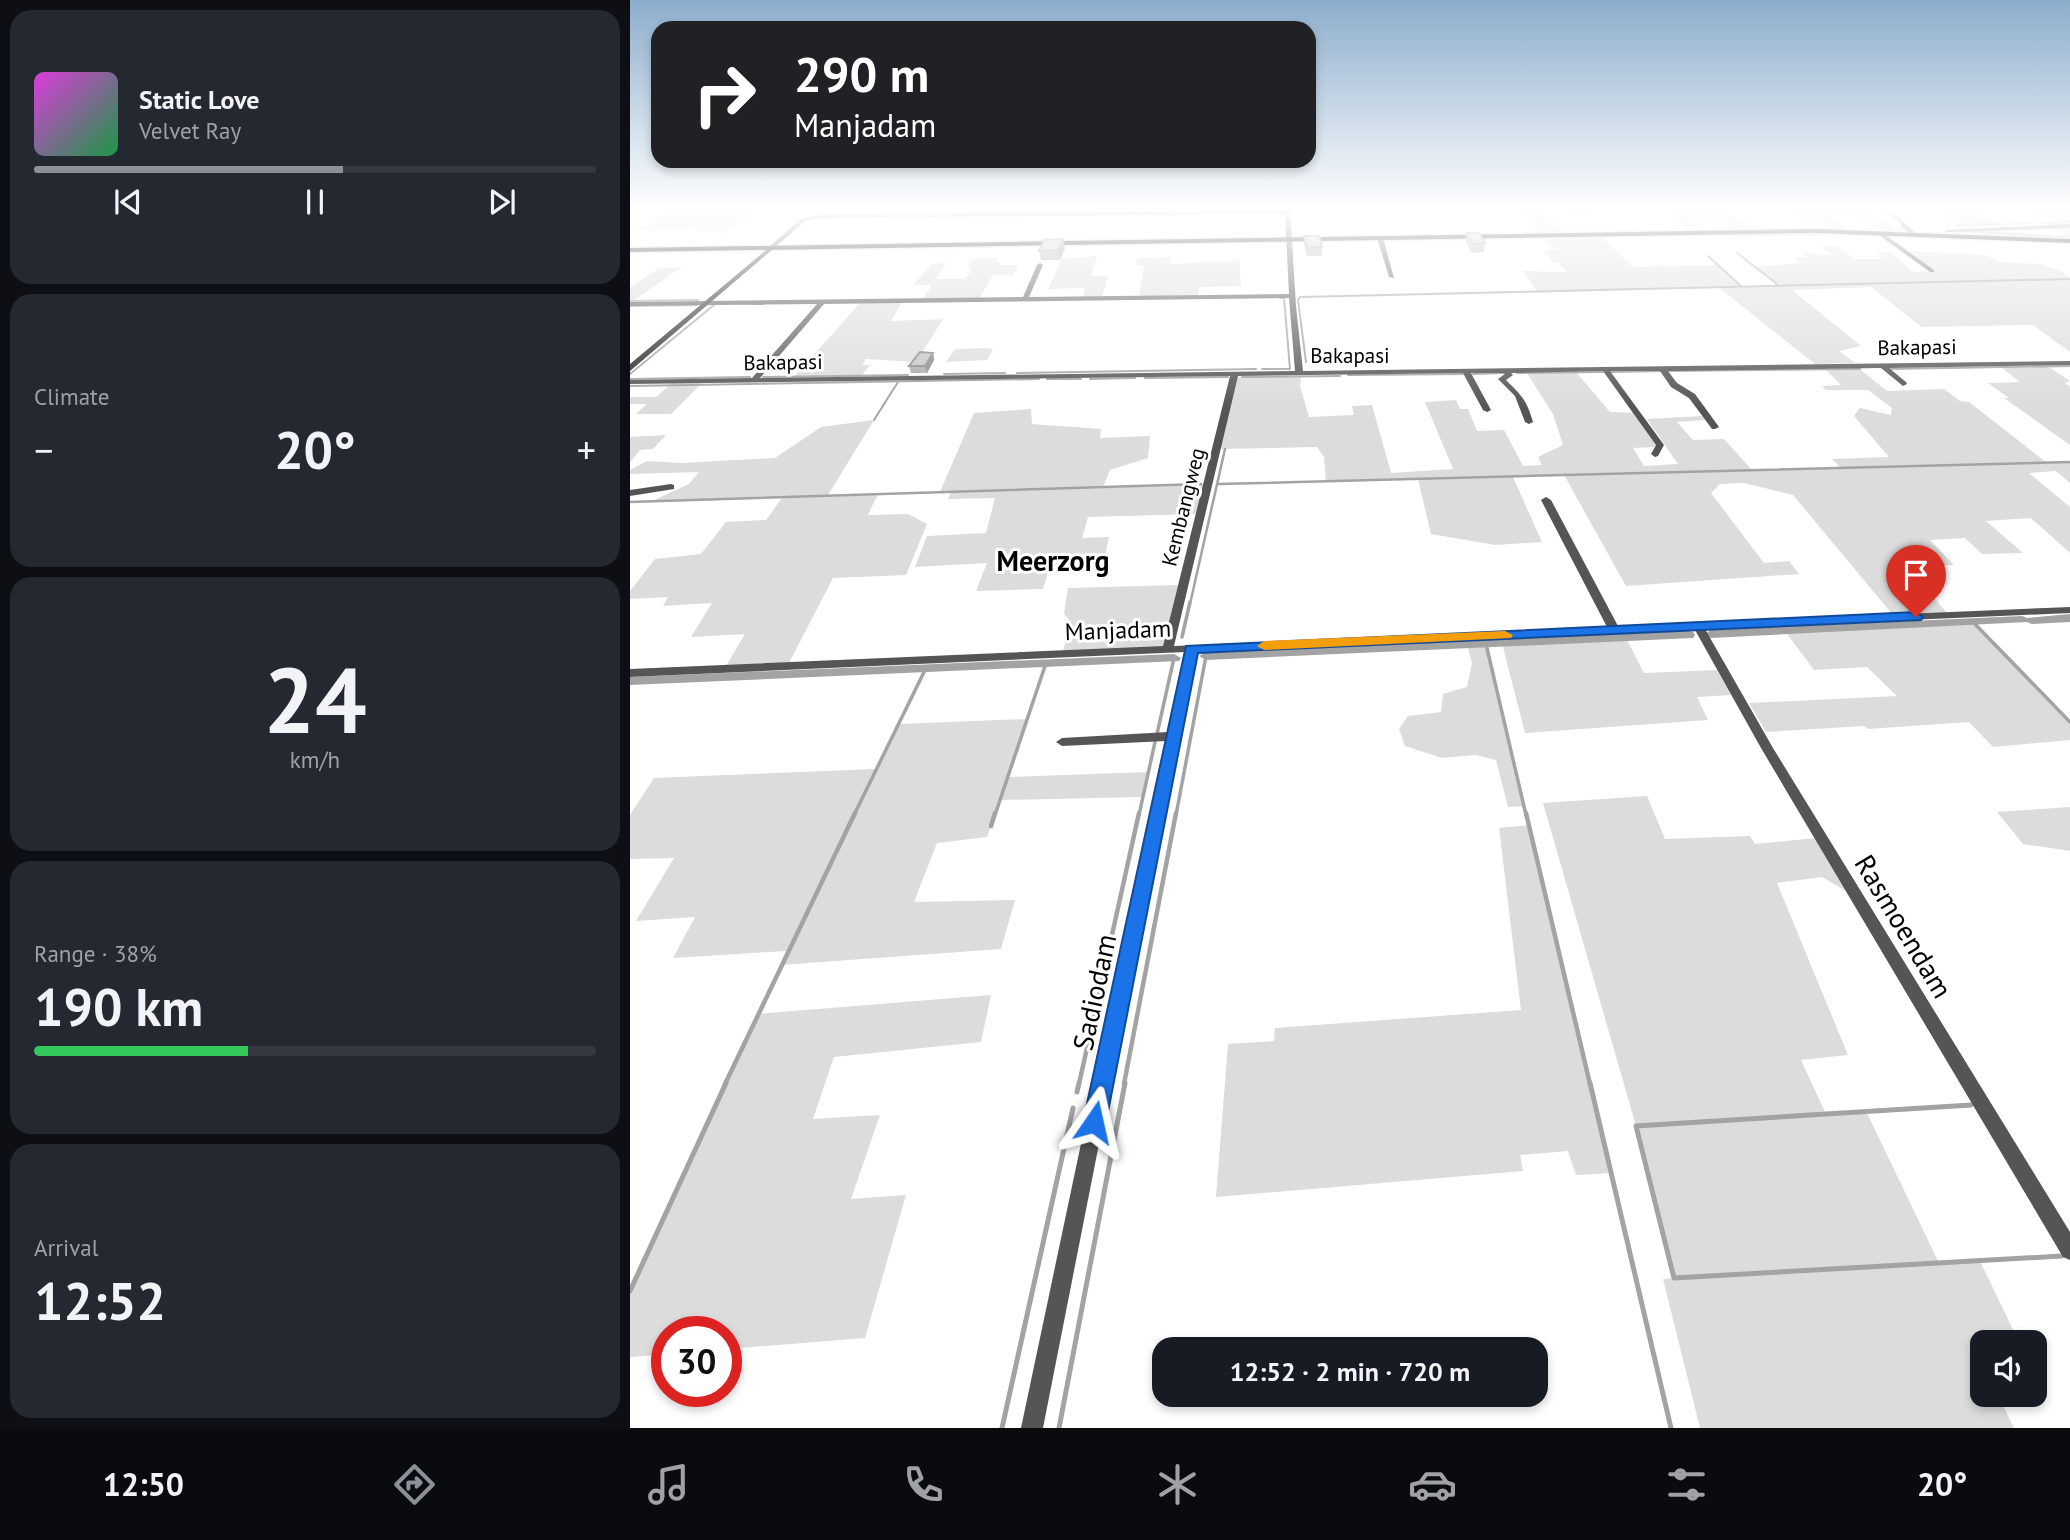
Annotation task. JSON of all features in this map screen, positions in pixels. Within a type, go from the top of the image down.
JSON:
[{"type":"street","points":[[630,368],[740,275]]},
{"type":"street","points":[[1025,299],[1036,275]]},
{"type":"street","points":[[1291,275],[1299,372]]},
{"type":"street","points":[[630,304],[1292,296]]},
{"type":"street","points":[[754,380],[821,303]]},
{"type":"street","name":"Bakapasi","points":[[630,382],[2070,363]]},
{"type":"street","points":[[1882,365],[1903,384]]},
{"type":"street","points":[[1605,369],[1660,445],[1655,454]]},
{"type":"street","points":[[1663,369],[1674,384],[1692,396],[1715,427]]},
{"type":"street","points":[[1466,371],[1487,410]]},
{"type":"street","points":[[1506,371],[1509,375],[1502,379],[1507,388],[1516,392],[1522,401],[1529,422]]},
{"type":"street","name":"Kembangweg","points":[[1168,649],[1235,373]]},
{"type":"street","points":[[630,493],[671,487]]},
{"type":"street","points":[[1546,500],[1614,630]]},
{"type":"street","name":"Manjadam","points":[[630,673],[2070,610]]},
{"type":"street","name":"Rasmoendam","points":[[1698,626],[1774,760],[2070,1250]]},
{"type":"street","name":"Sadiodam","points":[[1032,1428],[1191,649]]},
{"type":"street","points":[[1062,742],[1173,736]]},
{"type":"shaded area","points":[[649,275],[671,275],[630,303],[630,287]]},
{"type":"shaded area","points":[[922,275],[939,275],[936,279],[965,279],[968,275],[1013,275],[993,275],[979,299],[922,300],[932,285],[913,285]]},
{"type":"shaded area","points":[[1055,275],[1108,276],[1102,297],[1083,298],[1085,288],[1048,289]]},
{"type":"shaded area","points":[[1143,275],[1240,275],[1241,286],[1199,287],[1198,297],[1139,297]]},
{"type":"shaded area","points":[[1525,275],[1729,275],[1742,286],[1777,285],[1764,275],[2066,275],[2070,278],[2070,352],[2033,325],[1922,327],[1871,287],[1792,290],[1861,346],[1839,351],[1855,363],[1815,364],[1717,286],[1538,293]]},
{"type":"shaded area","points":[[902,302],[891,321],[943,319],[916,362],[866,359],[862,365],[870,365],[862,375],[795,376],[860,303]]},
{"type":"shaded area","points":[[955,349],[993,349],[987,360],[946,362]]},
{"type":"shaded area","points":[[2049,367],[2070,381],[2065,383],[2070,387],[2070,445],[2004,398],[2009,398],[1988,383],[2020,382],[2002,368]]},
{"type":"shaded area","points":[[1825,369],[1860,369],[1887,391],[1944,389],[1960,401],[1969,402],[2047,463],[2070,462],[2070,483],[2056,471],[2029,473],[2070,507],[2070,553],[2031,518],[1986,521],[2023,553],[1982,554],[1965,538],[1930,540],[1954,565],[1908,567],[1947,613],[1893,615],[1793,495],[1744,483],[1720,484],[1711,493],[1764,563],[1789,561],[1799,574],[1626,586],[1564,475],[1513,477],[1542,542],[1495,545],[1431,534],[1418,479],[1326,482],[1324,457],[1317,447],[1218,449],[1237,377],[1301,376],[1300,386],[1309,417],[1354,415],[1352,406],[1372,405],[1391,473],[1453,469],[1425,402],[1456,400],[1460,409],[1468,409],[1477,431],[1504,430],[1523,466],[1542,465],[1538,457],[1563,445],[1553,414],[1527,373],[1576,372],[1610,412],[1636,413],[1657,443],[1654,447],[1633,448],[1644,466],[1678,464],[1647,419],[1702,416],[1705,420],[1677,422],[1693,440],[1724,439],[1752,470],[1841,468],[1832,459],[1889,457],[1854,416],[1860,408],[1891,415],[1892,408],[1868,390],[1826,390],[1822,386],[1841,385]]},
{"type":"shaded area","points":[[703,382],[671,414],[636,414],[647,404],[630,404],[630,397],[656,397],[672,383]]},
{"type":"shaded area","points":[[1031,409],[1032,424],[1101,429],[1100,438],[1150,436],[1148,458],[1110,470],[1103,487],[1204,484],[1197,514],[1088,517],[1082,538],[1109,537],[1103,567],[1049,569],[1043,589],[976,591],[987,563],[915,567],[927,536],[986,533],[995,498],[948,499],[951,492],[940,492],[974,413]]},
{"type":"shaded area","points":[[874,420],[828,495],[878,494],[868,515],[908,514],[927,524],[906,575],[833,578],[789,663],[726,666],[745,634],[691,637],[712,603],[663,606],[668,597],[630,599],[630,591],[655,559],[701,554],[726,522],[766,520],[782,498],[652,501],[689,484],[699,472],[630,474],[630,470],[647,461],[681,463],[775,458],[821,427]]},
{"type":"shaded area","points":[[666,435],[653,449],[640,450],[630,462],[630,437]]},
{"type":"shaded area","points":[[1178,585],[1163,646],[1063,651],[1071,622],[1064,614],[1068,588]]},
{"type":"shaded area","points":[[1973,622],[2070,722],[2070,740],[1993,747],[1969,722],[1766,732],[1749,703],[1897,696],[1867,667],[1814,670],[1785,631]]},
{"type":"shaded area","points":[[1626,638],[1644,673],[1717,670],[1731,695],[1697,697],[1708,720],[1525,733],[1502,643]]},
{"type":"shaded area","points":[[1486,644],[1525,806],[1508,807],[1496,760],[1476,755],[1442,758],[1405,746],[1399,729],[1408,716],[1441,712],[1443,694],[1467,687],[1472,663],[1467,645]]},
{"type":"shaded area","points":[[1027,719],[1008,777],[1148,772],[1142,797],[1000,800],[987,837],[937,843],[914,902],[1015,900],[1001,949],[780,965],[786,951],[673,958],[695,917],[636,921],[674,858],[630,859],[630,815],[654,778],[876,769],[899,724]]},
{"type":"shaded area","points":[[1647,796],[1665,839],[1750,836],[1755,844],[1816,838],[1846,891],[1822,877],[1777,883],[1848,1055],[1801,1060],[1826,1114],[1866,1111],[1939,1263],[1980,1261],[2013,1330],[1970,1330],[1970,1407],[2004,1407],[2014,1428],[1700,1428],[1663,1279],[1674,1278],[1636,1126],[1543,803]]},
{"type":"shaded area","points":[[2070,807],[2070,851],[2023,844],[1997,812]]},
{"type":"shaded area","points":[[1530,825],[1611,1173],[1576,1175],[1568,1151],[1520,1155],[1523,1171],[1216,1197],[1228,1044],[1274,1041],[1275,1028],[1521,1010],[1499,828]]},
{"type":"shaded area","points":[[991,995],[981,1042],[834,1057],[813,1119],[880,1115],[851,1199],[906,1195],[865,1338],[742,1348],[742,1316],[651,1316],[651,1355],[630,1357],[630,1291],[757,1014]]},
{"type":"building","points":[[920,352],[933,353],[925,366],[909,366]]},
{"type":"waterway","points":[[1729,275],[1740,285]]},
{"type":"waterway","points":[[1765,275],[1777,284]]},
{"type":"waterway","points":[[1306,362],[1298,300],[1300,297],[2070,279]]},
{"type":"waterway","points":[[1262,369],[1290,369],[1284,298],[1280,298]]},
{"type":"waterway","points":[[630,301],[698,300]]},
{"type":"waterway","points":[[630,306],[697,305]]},
{"type":"waterway","points":[[630,374],[714,305]]},
{"type":"waterway","points":[[1889,369],[2070,366]]},
{"type":"waterway","points":[[1017,373],[1256,369]]},
{"type":"waterway","points":[[1669,371],[1860,369]]},
{"type":"waterway","points":[[1611,372],[1661,371]]},
{"type":"waterway","points":[[1517,373],[1603,372]]},
{"type":"waterway","points":[[944,374],[1005,373]]},
{"type":"waterway","points":[[1473,374],[1504,373]]},
{"type":"waterway","points":[[1348,375],[1465,374]]},
{"type":"waterway","points":[[763,377],[908,375]]},
{"type":"waterway","points":[[1242,377],[1340,376]]},
{"type":"waterway","points":[[630,379],[750,377]]},
{"type":"waterway","points":[[1145,378],[1228,377]]},
{"type":"waterway","points":[[1090,379],[1135,378]]},
{"type":"waterway","points":[[630,386],[1039,379]]},
{"type":"waterway","points":[[1047,379],[1081,379]]},
{"type":"waterway","points":[[874,420],[898,382]]},
{"type":"waterway","points":[[1190,604],[1225,449]]},
{"type":"waterway","points":[[1219,484],[2070,462]]},
{"type":"waterway","points":[[630,502],[1201,484]]},
{"type":"waterway","points":[[1182,637],[1190,602]]},
{"type":"waterway","points":[[2032,620],[2070,618]]},
{"type":"waterway","points":[[1711,634],[2022,620]]},
{"type":"waterway","points":[[1973,622],[2070,722]]},
{"type":"waterway","points":[[1206,656],[1689,635]]},
{"type":"waterway","points":[[1486,644],[1526,815]]},
{"type":"waterway","points":[[1176,815],[1206,656]]},
{"type":"waterway","points":[[1157,734],[1174,658]]},
{"type":"waterway","points":[[630,681],[1174,658]]},
{"type":"waterway","points":[[995,815],[1046,663]]},
{"type":"waterway","points":[[854,815],[926,668]]},
{"type":"waterway","points":[[1139,815],[1155,742]]},
{"type":"waterway","points":[[725,1084],[855,813]]},
{"type":"waterway","points":[[991,826],[995,813]]},
{"type":"waterway","points":[[1079,1084],[1139,813]]},
{"type":"waterway","points":[[1124,1084],[1176,813]]},
{"type":"waterway","points":[[1526,813],[1590,1084]]},
{"type":"waterway","points":[[630,1291],[726,1083]]},
{"type":"waterway","points":[[1077,1092],[1079,1083]]},
{"type":"waterway","points":[[1059,1428],[1125,1083]]},
{"type":"waterway","points":[[1590,1083],[1671,1428]]},
{"type":"waterway","points":[[1971,1105],[1636,1126],[1674,1278],[2062,1256]]},
{"type":"waterway","points":[[1002,1428],[1073,1108]]},
{"type":"slow traffic","points":[[1264,646],[1505,635]]},
{"type":"district","name":"Meerzorg","points":[[1053,560]]},
{"type":"route","points":[[1094,1122],[1191,649],[1916,617]]}]
